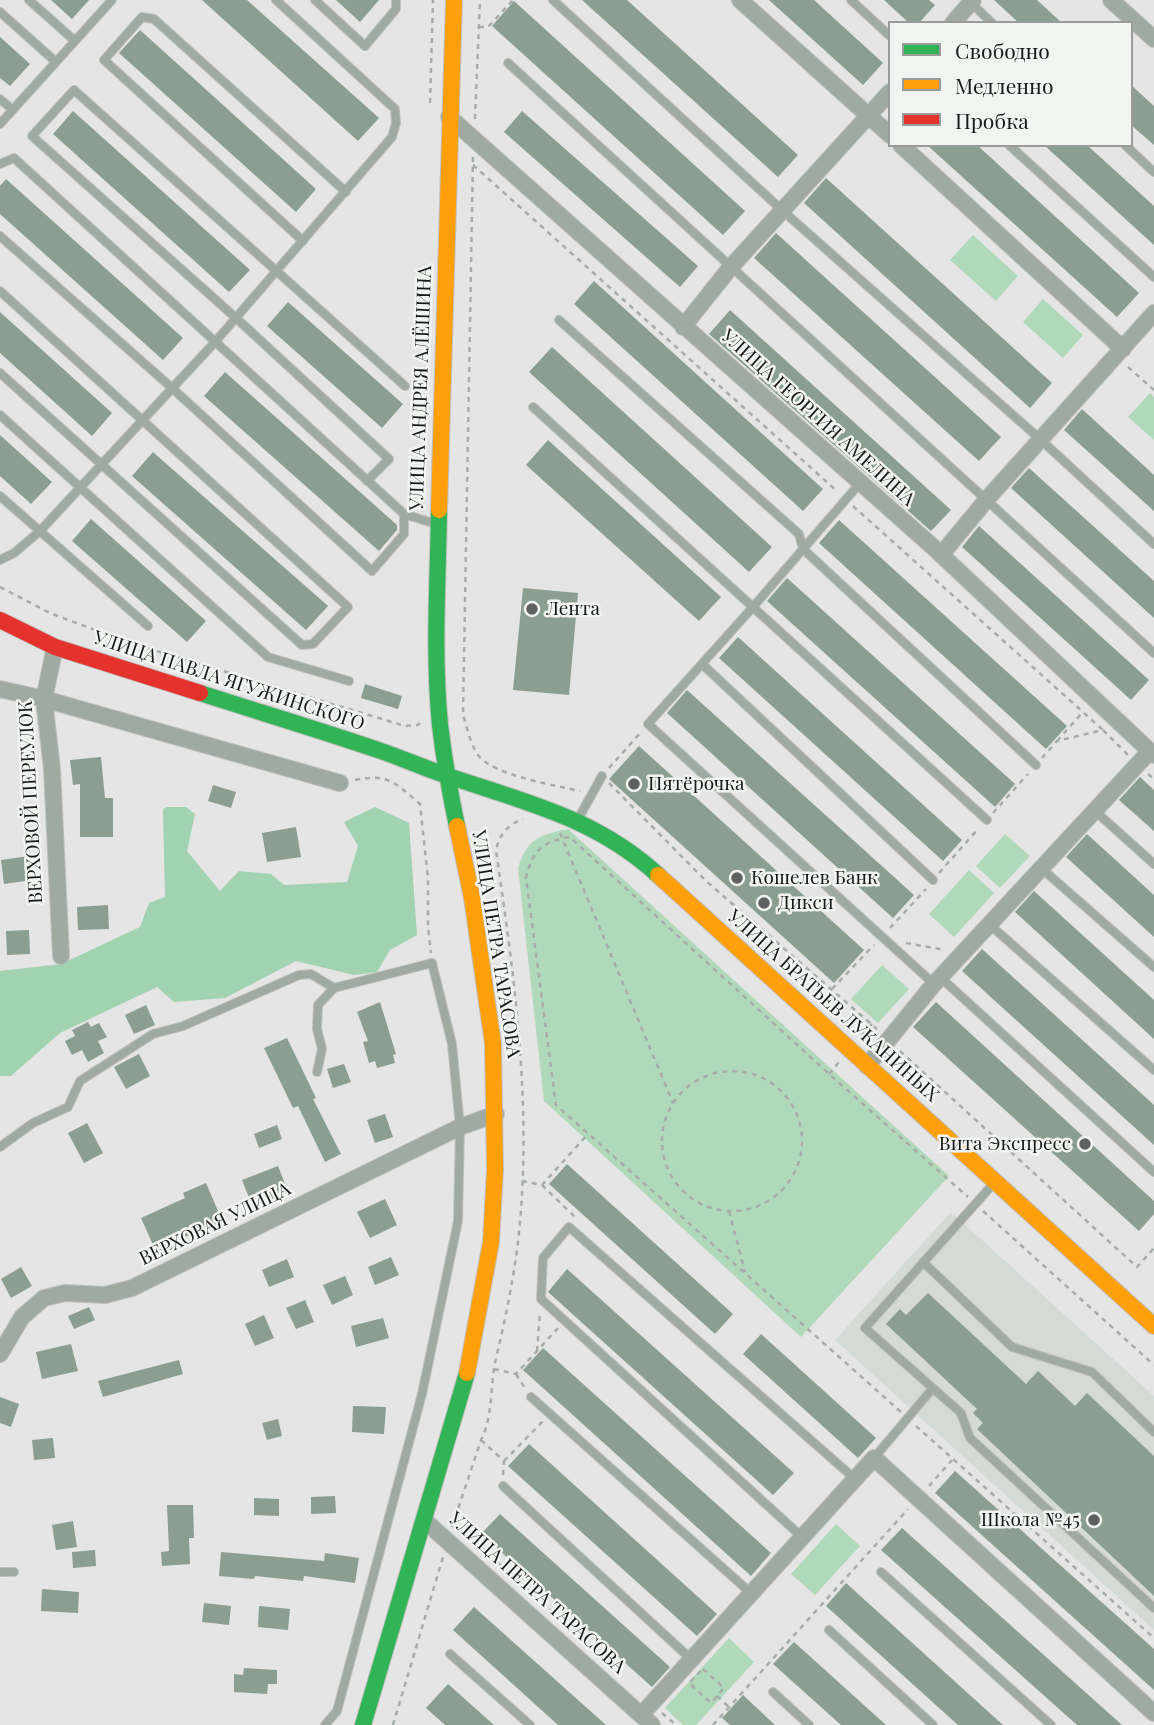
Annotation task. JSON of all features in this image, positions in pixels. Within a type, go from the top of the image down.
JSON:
[{"type":"street","name":"УЛИЦА АНДРЕЯ АЛЁШИНА","points":[[447,776],[440,723],[437,630],[454,0]]},
{"type":"street","points":[[740,0],[888,133]]},
{"type":"street","points":[[1111,0],[1154,39]]},
{"type":"street","points":[[955,21],[970,1]]},
{"type":"street","points":[[683,327],[730,268],[888,94]]},
{"type":"street","name":"УЛИЦА ГЕОРГИЯ АМЕЛИНА","points":[[449,117],[941,555],[1152,753]]},
{"type":"street","points":[[903,147],[1119,352]]},
{"type":"street","points":[[941,555],[987,499],[1154,313]]},
{"type":"street","name":"УЛИЦА ПАВЛА ЯГУЖИНСКОГО","points":[[0,620],[55,647],[381,751],[447,776]]},
{"type":"street","name":"ВЕРХОВОЙ ПЕРЕУЛОК","points":[[55,647],[44,699],[52,769],[61,956]]},
{"type":"street","points":[[0,689],[340,783]]},
{"type":"street","points":[[867,1066],[937,981],[1152,753]]},
{"type":"street","name":"УЛИЦА БРАТЬЕВ ЛУКАНИНЫХ","points":[[447,776],[524,799],[577,820],[638,856],[1154,1326]]},
{"type":"street","name":"УЛИЦА ПЕТРА ТАРАСОВА","points":[[447,776],[472,898],[493,1044],[496,1114],[491,1242],[469,1366],[425,1521],[648,1715]]},
{"type":"street","name":"ВЕРХОВАЯ УЛИЦА","points":[[0,1354],[22,1317],[44,1298],[65,1293],[105,1295],[132,1288],[460,1127],[496,1114]]},
{"type":"street","points":[[648,1715],[692,1660],[874,1458],[1154,1713]]},
{"type":"street","points":[[363,1725],[425,1521]]},
{"type":"lane","points":[[29,0],[75,41]]},
{"type":"lane","points":[[0,124],[112,0]]},
{"type":"lane","points":[[0,560],[40,531],[81,488],[215,342],[392,137],[396,123],[395,109],[276,0]]},
{"type":"lane","points":[[315,0],[365,46],[396,9],[396,0]]},
{"type":"lane","points":[[553,0],[1154,544]]},
{"type":"lane","points":[[851,0],[888,34]]},
{"type":"lane","points":[[970,1],[990,21]]},
{"type":"lane","points":[[0,12],[56,62]]},
{"type":"lane","points":[[303,241],[104,60],[142,17],[154,19],[346,192]]},
{"type":"lane","points":[[508,63],[1154,653]]},
{"type":"lane","points":[[368,481],[389,459],[32,136],[74,90],[405,386]]},
{"type":"lane","points":[[0,99],[13,110]]},
{"type":"lane","points":[[1011,147],[1154,277]]},
{"type":"lane","points":[[1127,147],[1154,172]]},
{"type":"lane","points":[[0,164],[14,158],[404,514],[439,525]]},
{"type":"lane","points":[[0,236],[172,388],[372,571],[404,534],[404,514]]},
{"type":"lane","points":[[0,291],[348,607],[313,644],[302,645],[0,373]]},
{"type":"lane","points":[[559,320],[799,534],[803,549],[1036,765]]},
{"type":"lane","points":[[533,408],[987,820]]},
{"type":"lane","points":[[0,415],[268,657],[349,681]]},
{"type":"lane","points":[[860,483],[648,724],[884,938],[937,981],[1154,1172]]},
{"type":"lane","points":[[0,496],[148,626]]},
{"type":"lane","points":[[702,664],[933,880]]},
{"type":"lane","points":[[577,820],[602,776]]},
{"type":"lane","points":[[1095,811],[1154,864]]},
{"type":"lane","points":[[1041,868],[1154,967]]},
{"type":"lane","points":[[989,925],[1154,1070]]},
{"type":"lane","points":[[317,1072],[322,1049],[317,1029],[318,1005],[334,988],[432,963],[452,1044],[460,1127],[458,1221],[422,1394],[337,1711],[325,1725]]},
{"type":"lane","points":[[0,1147],[33,1123],[68,1107],[80,1082],[153,1034],[183,1026],[299,975],[311,974],[334,988]]},
{"type":"lane","points":[[996,1181],[865,1328],[961,1413],[970,1438],[1154,1608]]},
{"type":"lane","points":[[803,1538],[541,1299],[543,1258],[569,1227],[855,1479]]},
{"type":"lane","points":[[923,1262],[1012,1347],[1092,1372],[1154,1432]]},
{"type":"lane","points":[[874,1458],[933,1388]]},
{"type":"lane","points":[[531,1397],[752,1594]]},
{"type":"lane","points":[[503,1486],[692,1660]]},
{"type":"lane","points":[[0,1572],[14,1573]]},
{"type":"lane","points":[[881,1572],[1051,1725]]},
{"type":"lane","points":[[829,1630],[933,1725]]},
{"type":"lane","points":[[450,1654],[530,1725]]},
{"type":"lane","points":[[773,1692],[809,1725]]},
{"type":"path","points":[[430,115],[433,0]]},
{"type":"path","points":[[480,0],[473,139],[463,714],[479,757],[498,769],[592,794]]},
{"type":"path","points":[[479,27],[488,27],[513,0]]},
{"type":"path","points":[[473,165],[1103,730],[1154,779]]},
{"type":"path","points":[[1119,352],[1154,390]]},
{"type":"path","points":[[0,587],[50,613],[185,660],[405,726],[418,725],[426,717]]},
{"type":"path","points":[[832,989],[884,938],[1083,712]]},
{"type":"path","points":[[648,724],[602,776],[706,881],[888,1039],[1137,1267],[1154,1248]]},
{"type":"path","points":[[1057,741],[1103,730]]},
{"type":"path","points":[[340,783],[373,776],[392,779],[420,804],[428,879],[428,926],[432,963]]},
{"type":"path","points":[[523,819],[524,799],[533,779]]},
{"type":"path","points":[[673,1104],[557,827],[1154,1365]]},
{"type":"path","points":[[570,837],[548,843],[537,851],[529,862],[526,878],[556,1105],[1154,1638]]},
{"type":"path","points":[[884,938],[962,954]]},
{"type":"path","points":[[735,1071],[759,1077],[780,1090],[794,1109],[802,1132],[802,1145],[791,1179],[784,1189],[764,1204],[741,1211],[729,1211],[705,1206],[676,1184],[662,1150],[662,1138],[667,1114],[680,1094],[711,1074],[735,1071]]},
{"type":"path","points":[[542,1185],[588,1134]]},
{"type":"path","points":[[522,1181],[542,1185],[577,1218],[569,1227]]},
{"type":"path","points":[[729,1211],[746,1275]]},
{"type":"path","points":[[537,1351],[541,1299]]},
{"type":"path","points":[[516,1374],[565,1321]]},
{"type":"path","points":[[494,1369],[516,1374],[531,1397]]},
{"type":"path","points":[[503,1486],[504,1461],[550,1414]]},
{"type":"path","points":[[481,1440],[504,1461]]},
{"type":"path","points":[[713,1725],[953,1459]]},
{"type":"path","points":[[453,1521],[622,1676]]},
{"type":"path","points":[[393,1725],[448,1541]]},
{"type":"path","points":[[703,1669],[724,1688],[717,1696],[711,1703],[690,1683],[703,1669]]},
{"type":"path","points":[[717,1696],[729,1707]]},
{"type":"path","points":[[648,1715],[676,1725]]},
{"type":"shaded area","name":"Школа №45","points":[[951,1212],[1154,1396],[1154,1630],[835,1340]]},
{"type":"green space","points":[[973,235],[1018,276],[996,301],[950,260]]},
{"type":"green space","points":[[1043,299],[1083,335],[1063,358],[1023,322]]},
{"type":"green space","points":[[1150,393],[1154,397],[1154,440],[1128,417]]},
{"type":"green space","points":[[186,807],[195,814],[187,851],[220,891],[239,871],[271,874],[284,885],[347,882],[358,846],[344,822],[375,807],[409,823],[417,935],[390,950],[377,972],[354,975],[296,961],[225,998],[174,1002],[157,987],[60,1033],[11,1076],[0,1076],[0,971],[61,964],[140,927],[149,903],[165,897],[163,809]]},
{"type":"green space","points":[[568,829],[949,1176],[801,1337],[544,1101],[518,868],[530,844],[542,836]]},
{"type":"green space","points":[[1005,834],[1030,856],[1000,888],[976,866]]},
{"type":"green space","points":[[969,870],[994,893],[954,937],[929,914]]},
{"type":"green space","points":[[882,965],[909,989],[878,1023],[851,999]]},
{"type":"green space","points":[[836,1524],[860,1546],[815,1595],[791,1574]]},
{"type":"green space","points":[[729,1638],[754,1662],[696,1725],[683,1725],[665,1708]]},
{"type":"building","points":[[51,0],[89,0],[72,19]]},
{"type":"building","points":[[202,0],[247,0],[379,118],[358,141]]},
{"type":"building","points":[[336,0],[379,0],[360,22]]},
{"type":"building","points":[[582,0],[627,0],[798,155],[778,177]]},
{"type":"building","points":[[769,0],[814,0],[883,63],[863,85]]},
{"type":"building","points":[[884,0],[929,0],[935,5],[921,21],[907,21]]},
{"type":"building","points":[[994,0],[1037,0],[1060,21],[1017,21]]},
{"type":"building","points":[[514,1],[745,211],[723,235],[492,26]]},
{"type":"building","points":[[140,30],[316,189],[296,212],[119,53]]},
{"type":"building","points":[[0,37],[30,64],[10,86],[0,78]]},
{"type":"building","points":[[1133,87],[1154,106],[1154,145],[1133,127]]},
{"type":"building","points":[[73,111],[250,270],[229,292],[53,134]]},
{"type":"building","points":[[522,111],[698,266],[680,287],[504,132]]},
{"type":"building","points":[[929,147],[979,147],[1139,293],[1117,317]]},
{"type":"building","points":[[1046,147],[1089,147],[1154,206],[1154,245]]},
{"type":"building","points":[[826,178],[1052,383],[1030,408],[804,203]]},
{"type":"building","points":[[6,179],[183,338],[163,360],[0,214],[0,186]]},
{"type":"building","points":[[776,233],[1001,437],[979,461],[754,258]]},
{"type":"building","points":[[594,281],[823,489],[803,511],[574,304]]},
{"type":"building","points":[[288,302],[403,404],[382,428],[267,326]]},
{"type":"building","points":[[730,310],[951,510],[931,531],[709,334]]},
{"type":"building","points":[[0,312],[112,413],[92,436],[0,353]]},
{"type":"building","points":[[552,347],[772,547],[749,572],[529,372]]},
{"type":"building","points":[[225,372],[397,525],[397,530],[379,551],[204,396]]},
{"type":"building","points":[[1082,409],[1154,475],[1154,511],[1064,430]]},
{"type":"building","points":[[0,435],[52,482],[31,504],[0,476]]},
{"type":"building","points":[[548,440],[721,597],[699,621],[526,465]]},
{"type":"building","points":[[153,452],[328,606],[306,630],[132,476]]},
{"type":"building","points":[[1029,468],[1154,581],[1154,618],[1011,488]]},
{"type":"building","points":[[91,519],[206,621],[187,642],[72,541]]},
{"type":"building","points":[[839,520],[1067,726],[1046,749],[819,543]]},
{"type":"building","points":[[979,526],[1149,680],[1131,700],[962,547]]},
{"type":"building","points":[[787,578],[1015,784],[995,807],[767,601]]},
{"type":"building","points":[[523,588],[578,593],[569,695],[513,690]]},
{"type":"building","points":[[738,637],[962,840],[943,861],[719,658]]},
{"type":"building","points":[[365,684],[402,696],[398,709],[361,698]]},
{"type":"building","points":[[687,690],[914,895],[893,918],[667,713]]},
{"type":"building","points":[[639,746],[864,950],[834,983],[609,779]]},
{"type":"building","points":[[101,757],[105,798],[113,798],[113,837],[80,837],[80,784],[73,785],[70,760]]},
{"type":"building","points":[[1140,777],[1154,790],[1154,831],[1119,800]]},
{"type":"building","points":[[213,785],[236,792],[231,808],[208,801]]},
{"type":"building","points":[[296,827],[301,857],[267,862],[262,833]]},
{"type":"building","points":[[1087,834],[1154,895],[1154,937],[1066,857]]},
{"type":"building","points":[[29,856],[32,880],[4,884],[1,860]]},
{"type":"building","points":[[1034,891],[1154,1000],[1154,1039],[1015,912]]},
{"type":"building","points":[[108,905],[109,929],[78,930],[77,907]]},
{"type":"building","points":[[29,930],[30,954],[7,955],[6,931]]},
{"type":"building","points":[[982,949],[1154,1105],[1154,1145],[962,971]]},
{"type":"building","points":[[380,1002],[396,1054],[393,1055],[395,1063],[377,1068],[375,1061],[369,1063],[363,1042],[368,1041],[357,1012]]},
{"type":"building","points":[[936,1002],[1154,1201],[1154,1214],[1139,1231],[913,1027]]},
{"type":"building","points":[[146,1005],[155,1025],[134,1034],[125,1015]]},
{"type":"building","points":[[88,1022],[91,1027],[99,1023],[107,1037],[98,1041],[104,1053],[88,1062],[82,1050],[72,1055],[65,1041],[75,1036],[72,1030]]},
{"type":"building","points":[[287,1038],[316,1098],[313,1099],[341,1154],[325,1162],[298,1106],[293,1108],[264,1048]]},
{"type":"building","points":[[139,1054],[150,1076],[126,1089],[114,1067]]},
{"type":"building","points":[[344,1064],[351,1082],[333,1088],[327,1069]]},
{"type":"building","points":[[385,1114],[393,1137],[375,1143],[367,1120]]},
{"type":"building","points":[[87,1123],[103,1153],[84,1163],[68,1133]]},
{"type":"building","points":[[277,1125],[282,1139],[259,1148],[254,1134]]},
{"type":"building","points":[[567,1164],[733,1314],[715,1334],[549,1184]]},
{"type":"building","points":[[278,1166],[289,1194],[253,1208],[242,1180]]},
{"type":"building","points":[[206,1183],[224,1225],[201,1235],[199,1231],[171,1243],[173,1249],[158,1256],[141,1218],[185,1198],[183,1193]]},
{"type":"building","points":[[385,1199],[397,1225],[370,1238],[357,1212]]},
{"type":"building","points":[[391,1257],[399,1275],[375,1285],[368,1267]]},
{"type":"building","points":[[287,1259],[294,1277],[269,1287],[262,1270]]},
{"type":"building","points":[[21,1267],[32,1286],[11,1298],[1,1279]]},
{"type":"building","points":[[567,1269],[794,1473],[773,1495],[548,1292]]},
{"type":"building","points":[[345,1276],[353,1295],[332,1305],[323,1285]]},
{"type":"building","points":[[928,1293],[1026,1384],[1038,1371],[1075,1406],[1087,1393],[1154,1456],[1154,1596],[977,1429],[983,1423],[973,1413],[977,1409],[886,1324],[900,1309],[906,1315]]},
{"type":"building","points":[[305,1300],[314,1322],[296,1329],[286,1308]]},
{"type":"building","points":[[89,1307],[95,1320],[74,1329],[68,1316]]},
{"type":"building","points":[[264,1315],[274,1338],[255,1346],[245,1324]]},
{"type":"building","points":[[383,1318],[389,1338],[356,1347],[351,1326]]},
{"type":"building","points":[[761,1334],[876,1438],[858,1458],[743,1354]]},
{"type":"building","points":[[71,1344],[78,1371],[42,1379],[36,1352]]},
{"type":"building","points":[[543,1348],[771,1553],[751,1576],[523,1370]]},
{"type":"building","points":[[179,1360],[183,1374],[103,1397],[98,1381]]},
{"type":"building","points":[[0,1397],[19,1404],[11,1427],[0,1423]]},
{"type":"building","points":[[353,1406],[386,1407],[384,1434],[352,1432]]},
{"type":"building","points":[[278,1419],[282,1436],[267,1440],[262,1423]]},
{"type":"building","points":[[53,1438],[55,1458],[34,1460],[32,1440]]},
{"type":"building","points":[[529,1444],[717,1614],[697,1636],[508,1466]]},
{"type":"building","points":[[955,1471],[1154,1649],[1154,1690],[935,1493]]},
{"type":"building","points":[[335,1496],[336,1513],[311,1514],[311,1497]]},
{"type":"building","points":[[254,1498],[279,1499],[279,1516],[254,1515]]},
{"type":"building","points":[[167,1505],[193,1505],[194,1538],[189,1538],[190,1564],[162,1566],[161,1552],[169,1551]]},
{"type":"building","points":[[500,1514],[670,1667],[652,1687],[481,1534]]},
{"type":"building","points":[[73,1521],[77,1547],[56,1550],[52,1525]]},
{"type":"building","points":[[902,1528],[1122,1725],[1077,1725],[881,1550]]},
{"type":"building","points":[[95,1550],[96,1566],[73,1568],[72,1552]]},
{"type":"building","points":[[221,1552],[324,1561],[325,1553],[359,1558],[355,1583],[304,1576],[303,1581],[255,1576],[254,1579],[219,1576]]},
{"type":"building","points":[[846,1583],[1003,1725],[958,1725],[826,1606]]},
{"type":"building","points":[[42,1589],[79,1592],[78,1613],[41,1611]]},
{"type":"building","points":[[204,1603],[231,1606],[229,1625],[202,1622]]},
{"type":"building","points":[[259,1606],[290,1609],[288,1630],[258,1627]]},
{"type":"building","points":[[474,1607],[606,1725],[558,1725],[453,1630]]},
{"type":"building","points":[[794,1642],[886,1725],[841,1725],[773,1664]]},
{"type":"building","points":[[244,1668],[277,1670],[277,1684],[268,1684],[267,1694],[234,1692],[234,1674],[243,1675]]},
{"type":"building","points":[[448,1684],[494,1725],[445,1725],[426,1708]]},
{"type":"building","points":[[743,1695],[775,1725],[730,1725],[722,1718]]},
{"type":"traffic: fast","points":[[439,510],[436,618],[438,698],[443,750],[457,826]]},
{"type":"traffic: fast","points":[[200,693],[378,750],[559,814],[610,839],[658,875]]},
{"type":"traffic: fast","points":[[363,1725],[467,1373]]},
{"type":"traffic: slow","points":[[439,510],[454,0]]},
{"type":"traffic: slow","points":[[457,826],[472,898],[493,1044],[495,1170],[491,1242],[467,1373]]},
{"type":"traffic: slow","points":[[658,875],[1154,1326]]},
{"type":"traffic: jam","points":[[0,620],[55,647],[200,693]]},
{"type":"place","name":"Лента","points":[[532,609]]},
{"type":"place","name":"Пятёрочка","points":[[634,784]]},
{"type":"place","name":"Кошелев Банк","points":[[737,878]]},
{"type":"place","name":"Дикси","points":[[764,903]]},
{"type":"place","name":"Вита Экспресс","points":[[1085,1144]]},
{"type":"place","name":"Школа №45","points":[[1094,1520]]}]
